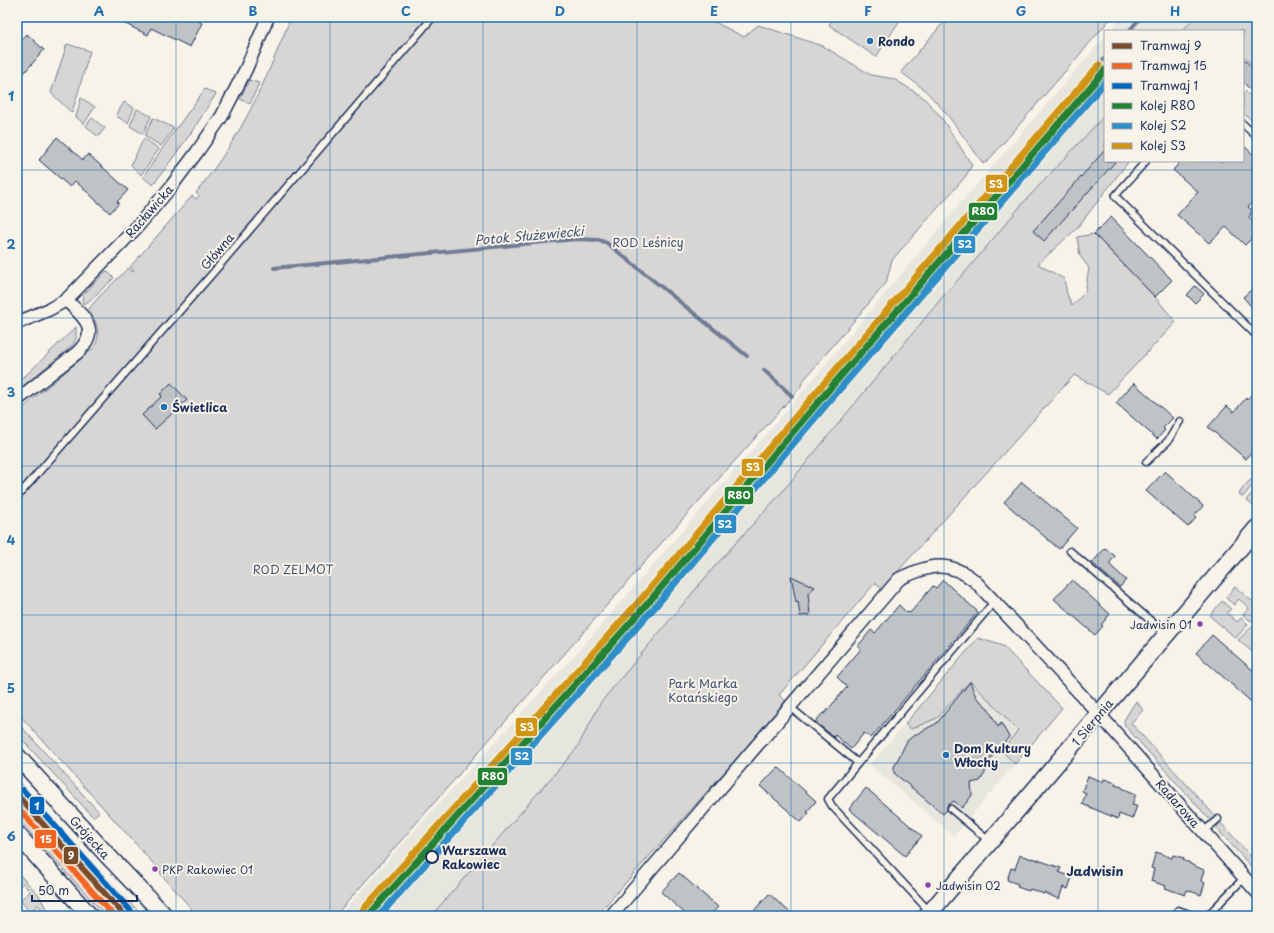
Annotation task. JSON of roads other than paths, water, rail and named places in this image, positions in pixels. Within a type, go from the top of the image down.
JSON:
[{"type":"street","name":"Racławicka","points":[[17,323],[50,309],[66,300],[137,227],[170,188],[222,116],[246,69],[268,17]]},
{"type":"street","points":[[17,400],[45,379],[85,345],[90,332],[87,322],[66,300]]},
{"type":"street","points":[[17,408],[45,379]]},
{"type":"street","name":"1 Sierpnia","points":[[928,914],[1257,528]]},
{"type":"street","name":"Radarowa","points":[[611,916],[899,579],[927,567],[953,568],[964,573],[975,581],[1099,714],[1257,892]]},
{"type":"street","name":"Grójecka","points":[[17,756],[165,916]]},
{"type":"street","points":[[17,834],[90,916]]},
{"type":"lane","name":"Główna","points":[[17,497],[212,274],[433,17]]},
{"type":"lane","points":[[1244,125],[1257,137]]},
{"type":"lane","points":[[1145,162],[1115,196],[1257,336]]},
{"type":"lane","points":[[1146,462],[1168,441],[1180,421]]},
{"type":"lane","points":[[1070,551],[1166,635]]},
{"type":"lane","points":[[928,914],[832,806],[828,799],[994,602]]},
{"type":"lane","points":[[790,707],[858,762]]},
{"type":"lane","points":[[951,809],[990,842]]},
{"type":"lane","points":[[1203,832],[1218,819]]},
{"type":"lane","points":[[1207,916],[1244,878]]},
{"type":"lane","points":[[1178,910],[1195,916]]},
{"type":"waterway","points":[[1130,30],[1141,17]]},
{"type":"waterway","points":[[570,678],[581,668],[924,264],[1104,59]]},
{"type":"waterway","name":"Potok Służewiecki","points":[[274,268],[577,239],[599,240],[607,243],[747,356]]},
{"type":"waterway","name":"Potok Służewiecki","points":[[764,370],[792,396]]},
{"type":"tram line","name":"1","points":[[23,790],[131,911]]},
{"type":"tram line","name":"9","points":[[17,795],[125,916]]},
{"type":"tram line","name":"15","points":[[17,807],[114,916]]},
{"type":"rail line","name":"S3","points":[[362,911],[642,598],[814,395],[1099,65]]},
{"type":"rail line","name":"R80","points":[[368,916],[648,603],[820,400],[1104,71]]},
{"type":"rail line","name":"S2","points":[[379,916],[654,608],[826,405],[1104,83]]},
{"type":"place","name":"Rondo","points":[[870,41]]},
{"type":"place","name":"Świetlica","points":[[164,407]]},
{"type":"place","name":"Jadwisin 01","points":[[1200,624]]},
{"type":"place","name":"Dom Kultury Włochy","points":[[946,755]]},
{"type":"place","name":"Warszawa Rakowiec","points":[[432,857]]},
{"type":"place","name":"PKP Rakowiec 01","points":[[155,869]]},
{"type":"place","name":"Jadwisin 02","points":[[928,885]]},
{"type":"district","name":"Jadwisin","points":[[1095,870]]},
{"type":"park label","name":"ROD Leśnicy","points":[[648,242]]},
{"type":"park label","name":"ROD ZELMOT","points":[[293,569]]},
{"type":"park label","name":"Park Marka Kotańskiego","points":[[703,690]]}]
